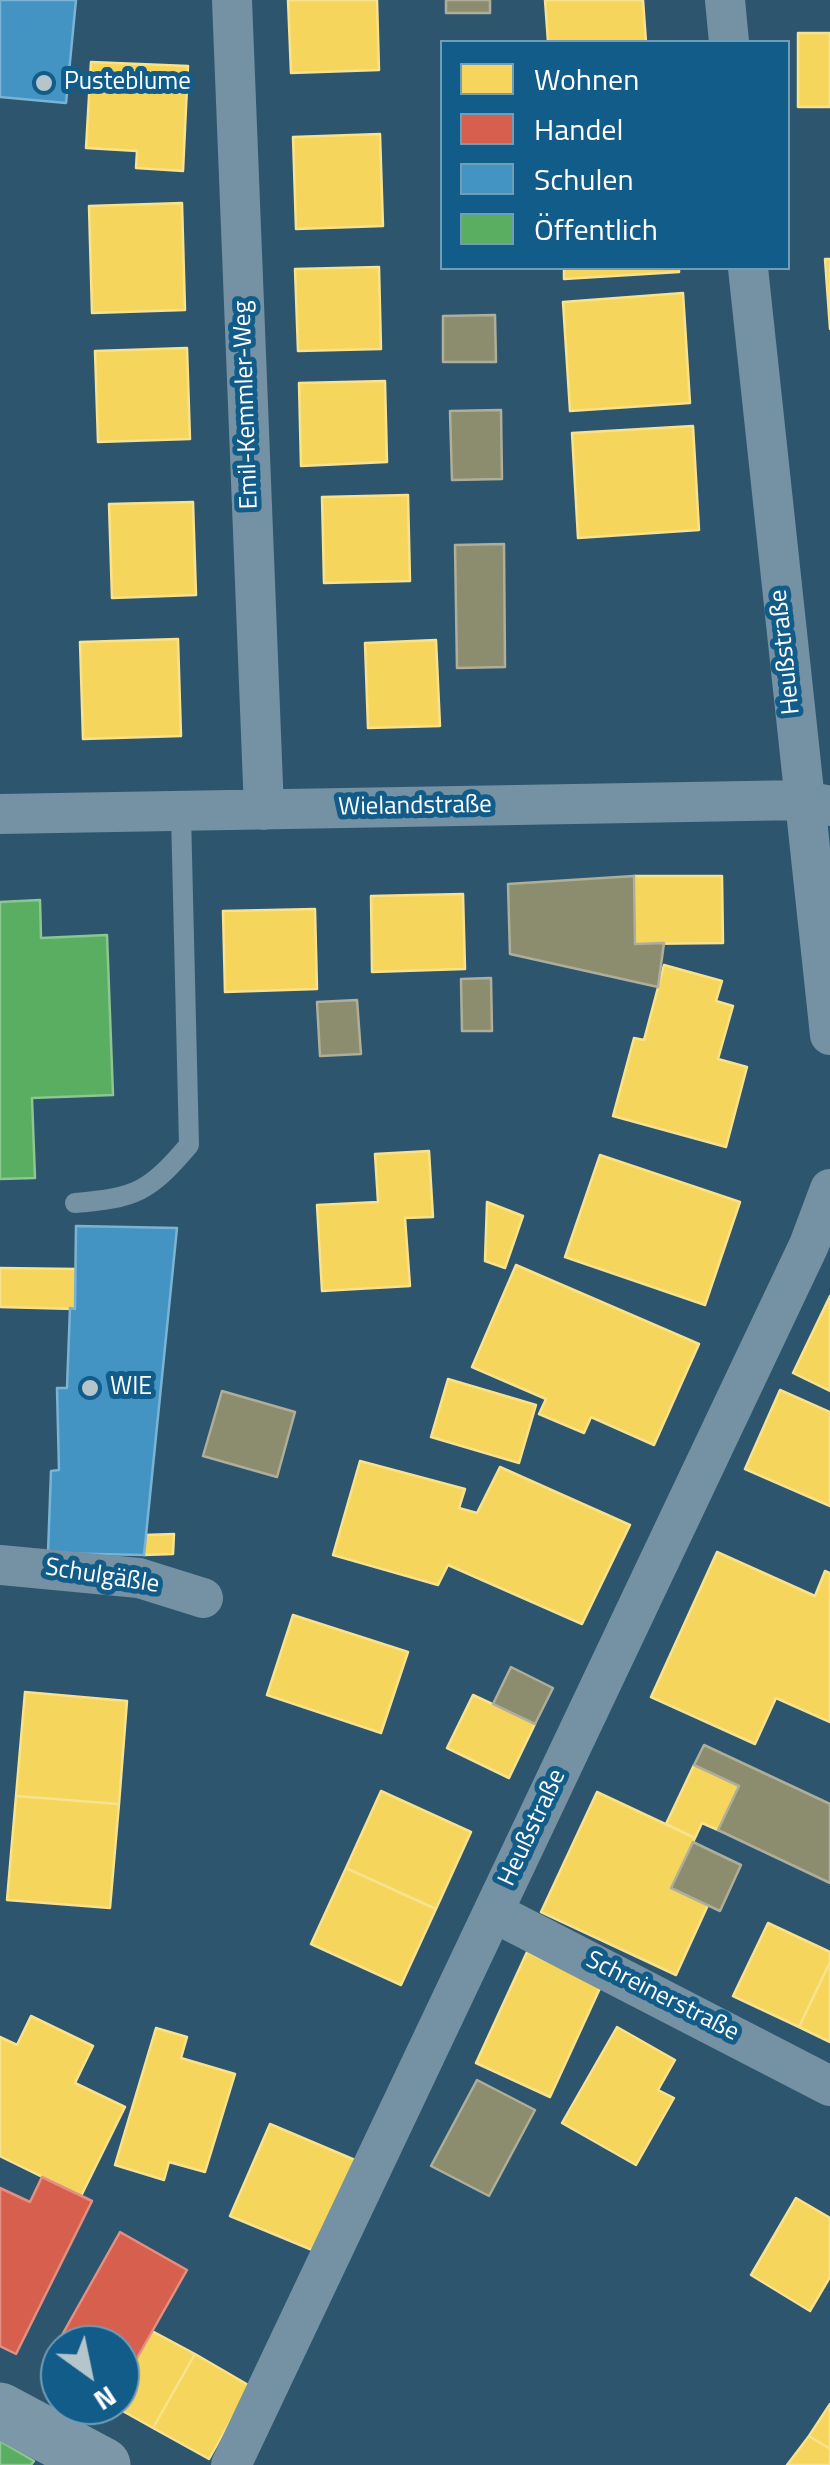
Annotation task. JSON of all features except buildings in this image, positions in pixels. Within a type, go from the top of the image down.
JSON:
[{"type":"main road","points":[[0,2410],[103,2465]]},
{"type":"street","name":"Emil-Kemmler-Weg","points":[[232,0],[264,810]]},
{"type":"street","points":[[725,0],[728,40]]},
{"type":"street","name":"Heußstraße","points":[[748,270],[816,803],[830,1035]]},
{"type":"street","name":"Wielandstraße","points":[[0,814],[816,803]]},
{"type":"street","name":"Heußstraße","points":[[231,2465],[809,1244],[830,1189]]},
{"type":"street","name":"Schulgäßle","points":[[0,1565],[138,1578],[203,1598]]},
{"type":"street","name":"Schreinerstraße","points":[[493,1912],[830,2086]]},
{"type":"lane","points":[[75,1203],[128,1199],[165,1174],[189,1146],[180,814]]},
{"type":"place","name":"Pusteblume","points":[[44,83]]},
{"type":"place","name":"WIE","points":[[90,1388]]}]
